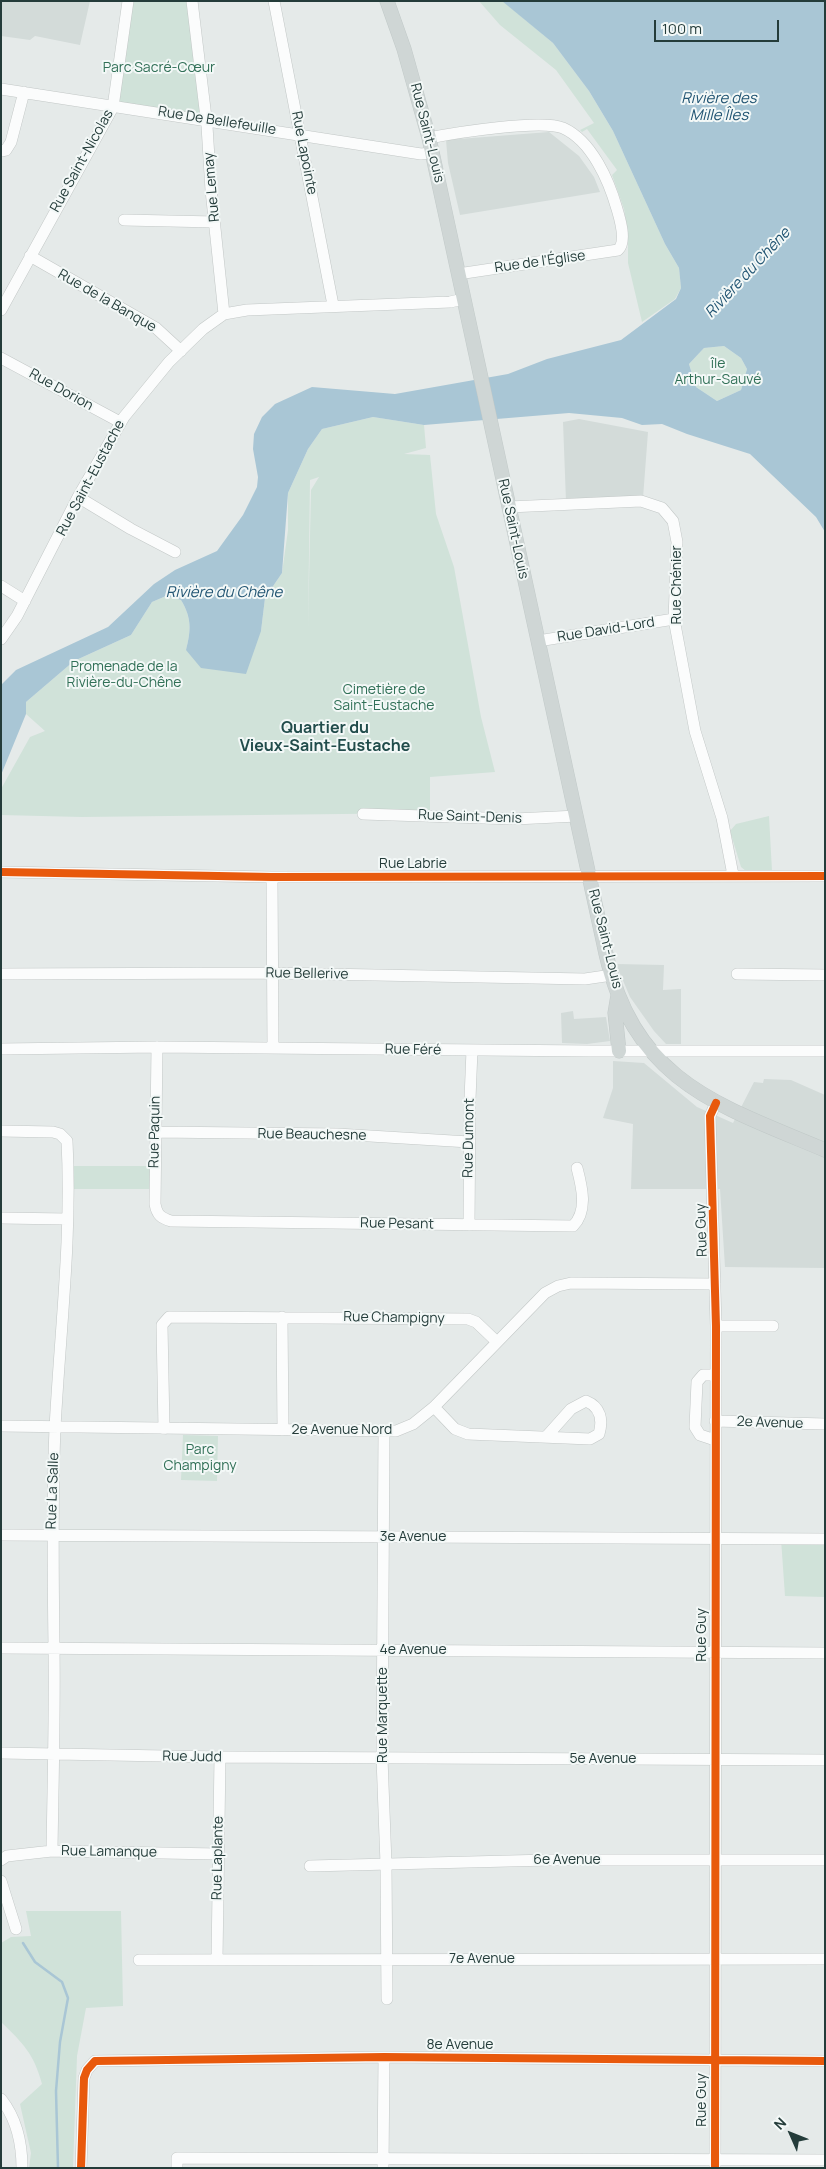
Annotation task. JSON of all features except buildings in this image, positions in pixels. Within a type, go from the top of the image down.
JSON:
[{"type":"main road","name":"Rue Saint-Louis","points":[[387,1],[403,44],[429,138],[538,641],[618,995],[629,1018],[652,1050],[680,1079],[716,1103],[825,1150]]},
{"type":"main road","points":[[618,995],[615,1012],[619,1051]]},
{"type":"street","name":"Rue Saint-Nicolas","points":[[1,310],[113,107],[128,1]]},
{"type":"street","name":"Rue Lemay","points":[[192,1],[207,126],[224,314]]},
{"type":"street","name":"Rue Lapointe","points":[[274,1],[333,305]]},
{"type":"street","name":"Rue De Bellefeuille","points":[[1,89],[301,134],[420,154],[432,153]]},
{"type":"street","points":[[1,151],[6,150],[11,142],[24,92]]},
{"type":"street","name":"Rue de l'Église","points":[[429,138],[509,128],[554,126],[567,131],[591,154],[606,178],[618,212],[621,247],[614,250],[458,274]]},
{"type":"street","points":[[124,220],[215,222]]},
{"type":"street","name":"Rue de la Banque","points":[[30,256],[156,328],[181,351]]},
{"type":"street","name":"Rue Saint-Eustache","points":[[1,639],[25,601],[78,496],[120,422],[181,351],[203,329],[224,314],[255,309],[464,300]]},
{"type":"street","name":"Rue Dorion","points":[[1,358],[120,422]]},
{"type":"street","points":[[78,496],[131,529],[175,552]]},
{"type":"street","name":"Rue Chénier","points":[[509,507],[641,501],[662,508],[673,522],[678,542],[674,619],[695,731],[722,818],[733,875]]},
{"type":"street","points":[[1,586],[25,601]]},
{"type":"street","name":"Rue David-Lord","points":[[538,641],[674,619]]},
{"type":"street","name":"Rue Saint-Denis","points":[[363,814],[515,819],[577,816]]},
{"type":"street","name":"Rue Labrie","points":[[1,872],[272,877],[825,876]]},
{"type":"street","points":[[272,877],[271,973],[273,1048]]},
{"type":"street","name":"Rue Bellerive","points":[[1,974],[271,973],[585,979],[612,975]]},
{"type":"street","points":[[737,974],[825,976]]},
{"type":"street","name":"Rue Féré","points":[[1,1049],[157,1047],[825,1051]]},
{"type":"street","name":"Rue Paquin","points":[[157,1047],[155,1204],[160,1216]]},
{"type":"street","name":"Rue Dumont","points":[[469,1225],[472,1050]]},
{"type":"street","name":"Rue Guy","points":[[715,2163],[716,1326],[710,1116],[716,1103]]},
{"type":"street","name":"Rue La Salle","points":[[1,1132],[60,1134],[67,1141],[69,1176],[64,1321],[55,1426],[52,1536],[54,1648],[52,1851]]},
{"type":"street","name":"Rue Beauchesne","points":[[155,1132],[337,1134],[469,1142]]},
{"type":"street","name":"Rue Pesant","points":[[160,1216],[171,1221],[573,1226],[580,1218],[583,1190],[577,1168]]},
{"type":"street","points":[[1,1218],[67,1219]]},
{"type":"street","name":"2e Avenue Nord","points":[[1,1426],[396,1430],[413,1424],[434,1407],[545,1293],[558,1286],[571,1283],[715,1284]]},
{"type":"street","name":"Rue Champigny","points":[[164,1428],[162,1332],[164,1320],[178,1315],[468,1319],[476,1322],[497,1342]]},
{"type":"street","points":[[282,1317],[283,1430]]},
{"type":"street","points":[[716,1326],[773,1326]]},
{"type":"street","points":[[715,1375],[703,1376],[697,1382],[696,1427],[700,1435],[715,1440]]},
{"type":"street","points":[[434,1407],[455,1429],[468,1434],[590,1439],[600,1434],[602,1424],[599,1411],[594,1404],[586,1401],[571,1410],[546,1437]]},
{"type":"street","name":"2e Avenue","points":[[715,1421],[825,1424]]},
{"type":"street","name":"Rue Marquette","points":[[384,1431],[382,1758],[386,1864],[387,1999]]},
{"type":"street","name":"3e Avenue","points":[[1,1535],[825,1539]]},
{"type":"street","name":"4e Avenue","points":[[1,1648],[825,1653]]},
{"type":"street","name":"Rue Judd","points":[[1,1753],[382,1758]]},
{"type":"street","name":"Rue Laplante","points":[[217,1960],[220,1757]]},
{"type":"street","name":"5e Avenue","points":[[382,1758],[825,1760]]},
{"type":"street","name":"Rue Lamanque","points":[[1,1860],[7,1856],[52,1851],[218,1854]]},
{"type":"street","name":"6e Avenue","points":[[310,1866],[549,1860],[825,1860]]},
{"type":"street","points":[[1,1881],[16,1922]]},
{"type":"street","name":"7e Avenue","points":[[139,1960],[825,1959]]},
{"type":"street","points":[[383,2163],[384,2058]]},
{"type":"street","name":"8e Avenue","points":[[81,2168],[84,2078],[87,2070],[96,2061],[384,2058],[825,2061]]},
{"type":"street","points":[[1,2099],[15,2125],[22,2154],[22,2168]]},
{"type":"street","points":[[177,2163],[715,2163],[825,2160]]},
{"type":"shaded area","points":[[1,1],[90,1],[80,45],[35,36],[30,40],[1,36]]},
{"type":"shaded area","points":[[549,132],[579,156],[594,177],[600,192],[460,215],[448,163],[446,140]]},
{"type":"shaded area","points":[[579,419],[648,432],[643,498],[566,501],[563,422]]},
{"type":"shaded area","points":[[616,964],[664,965],[663,990],[681,989],[681,1044],[666,1044],[654,1031],[630,997]]},
{"type":"shaded area","points":[[573,1011],[574,1019],[606,1017],[610,1041],[587,1044],[562,1043],[561,1013]]},
{"type":"shaded area","points":[[613,1061],[644,1063],[697,1107],[733,1123],[754,1082],[763,1083],[764,1079],[791,1080],[825,1095],[825,1268],[725,1267],[720,1189],[631,1189],[633,1124],[603,1118],[613,1088]]},
{"type":"green space","name":"Parc Sacré-Cœur","points":[[128,1],[192,1],[205,121],[113,107]]},
{"type":"green space","points":[[479,1],[503,1],[553,43],[589,91],[613,131],[665,244],[679,268],[681,288],[675,299],[642,322],[628,263],[628,233],[624,209],[612,175],[617,170],[587,129],[582,132],[580,130],[594,123],[556,70],[500,25]]},
{"type":"green space","name":"île Arthur-Sauvé","points":[[724,346],[741,358],[747,369],[741,390],[717,401],[696,387],[689,364],[704,348]]},
{"type":"green space","name":"Cimetière de Saint-Eustache","points":[[373,417],[424,425],[426,448],[404,454],[430,455],[436,514],[454,567],[481,717],[495,772],[430,777],[430,813],[82,817],[1,815],[1,789],[30,737],[45,731],[26,714],[26,702],[74,661],[131,635],[152,602],[166,596],[181,600],[190,625],[186,650],[261,631],[265,598],[282,573],[288,530],[288,493],[308,449],[322,429]],"holes":[[[319,477],[311,490],[308,628],[310,480]]]},
{"type":"green space","points":[[769,816],[772,871],[746,871],[741,867],[730,831],[736,824]]},
{"type":"green space","points":[[73,1166],[150,1166],[150,1189],[73,1189]]},
{"type":"green space","name":"Parc Champigny","points":[[183,1435],[218,1436],[217,1481],[181,1480]]},
{"type":"green space","points":[[781,1539],[825,1539],[825,1597],[785,1596]]},
{"type":"green space","points":[[26,1911],[121,1911],[123,2006],[86,2008],[77,2056],[73,2168],[29,2168],[31,2153],[20,2104],[42,2084],[27,2050],[1,2022],[1,1943],[11,1937],[31,1936]]},
{"type":"water","name":"Rivière des Mille Îles","points":[[502,1],[825,1],[825,532],[816,517],[750,454],[662,424],[642,425],[622,418],[569,413],[424,425],[373,417],[322,429],[308,449],[288,493],[282,573],[265,598],[261,631],[246,674],[201,668],[186,650],[190,625],[185,607],[181,600],[166,596],[152,602],[131,635],[74,661],[26,702],[26,714],[1,775],[1,685],[16,670],[108,627],[154,584],[175,570],[217,551],[243,515],[257,487],[258,477],[253,449],[254,434],[262,417],[275,404],[312,387],[395,394],[508,374],[547,359],[621,340],[676,299],[681,288],[679,268],[665,244],[613,131],[589,91],[553,43]],"holes":[[[724,346],[741,358],[747,369],[741,390],[717,401],[696,387],[689,364],[704,348]]]},
{"type":"waterway","points":[[23,1943],[35,1962],[62,1982],[68,1998],[60,2042],[56,2091],[58,2168]]},
{"type":"cycle path","points":[[1,872],[272,877],[825,876]]},
{"type":"cycle path","points":[[715,2168],[716,1326],[710,1116],[716,1103]]},
{"type":"cycle path","points":[[81,2168],[84,2078],[87,2070],[95,2061],[384,2057],[825,2061]]},
{"type":"district","name":"Quartier du Vieux-Saint-Eustache","points":[[325,738]]},
{"type":"water label","name":"Rivière du Chêne","points":[[748,273]]},
{"type":"water label","name":"Rivière du Chêne","points":[[224,593]]},
{"type":"park label","name":"Promenade de la Rivière-du-Chêne","points":[[124,676]]}]
